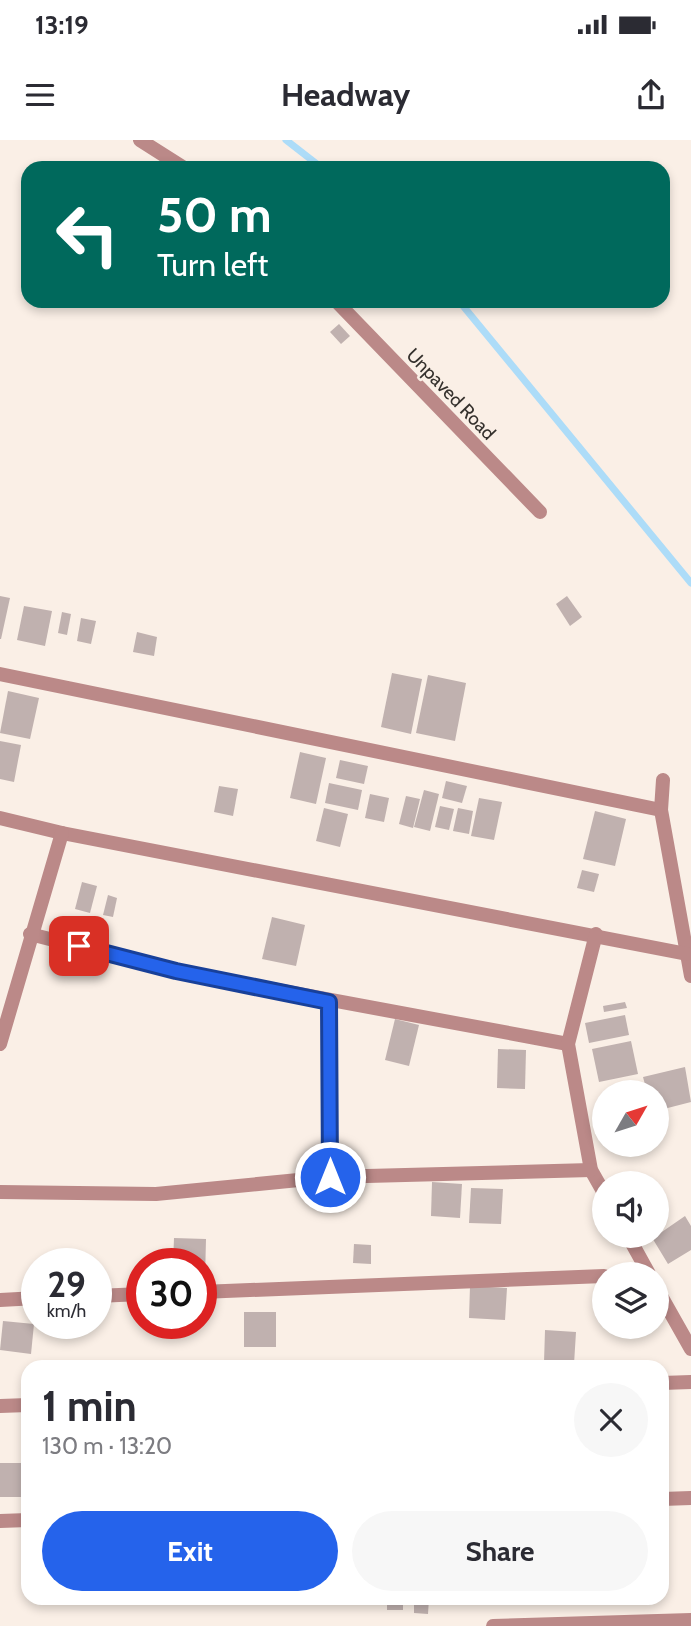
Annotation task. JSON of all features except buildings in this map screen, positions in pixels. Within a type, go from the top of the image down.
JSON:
[{"type":"street","points":[[141,140],[173,161]]},
{"type":"street","name":"Unpaved Road","points":[[344,308],[540,512]]},
{"type":"street","points":[[0,674],[662,810]]},
{"type":"street","points":[[663,780],[662,810],[691,976]]},
{"type":"street","points":[[0,818],[62,833],[596,934],[687,954]]},
{"type":"street","points":[[0,1044],[30,934],[62,833]]},
{"type":"street","points":[[30,934],[176,971],[329,1002],[568,1044]]},
{"type":"street","points":[[0,1192],[156,1194],[330,1177],[591,1170],[568,1044],[596,934]]},
{"type":"street","points":[[329,1002],[330,1177]]},
{"type":"street","points":[[217,1291],[592,1276]]},
{"type":"street","points":[[0,1300],[21,1299]]},
{"type":"street","points":[[669,1310],[691,1349]]},
{"type":"street","points":[[669,1383],[691,1382]]},
{"type":"street","points":[[0,1406],[21,1405]]},
{"type":"street","points":[[669,1499],[691,1498]]},
{"type":"street","points":[[0,1521],[21,1520]]},
{"type":"street","points":[[493,1626],[691,1620]]},
{"type":"waterway","points":[[286,140],[313,161]]},
{"type":"waterway","points":[[465,308],[691,583]]},
{"type":"route","points":[[79,946],[176,971],[329,1002],[330,1177]]}]
